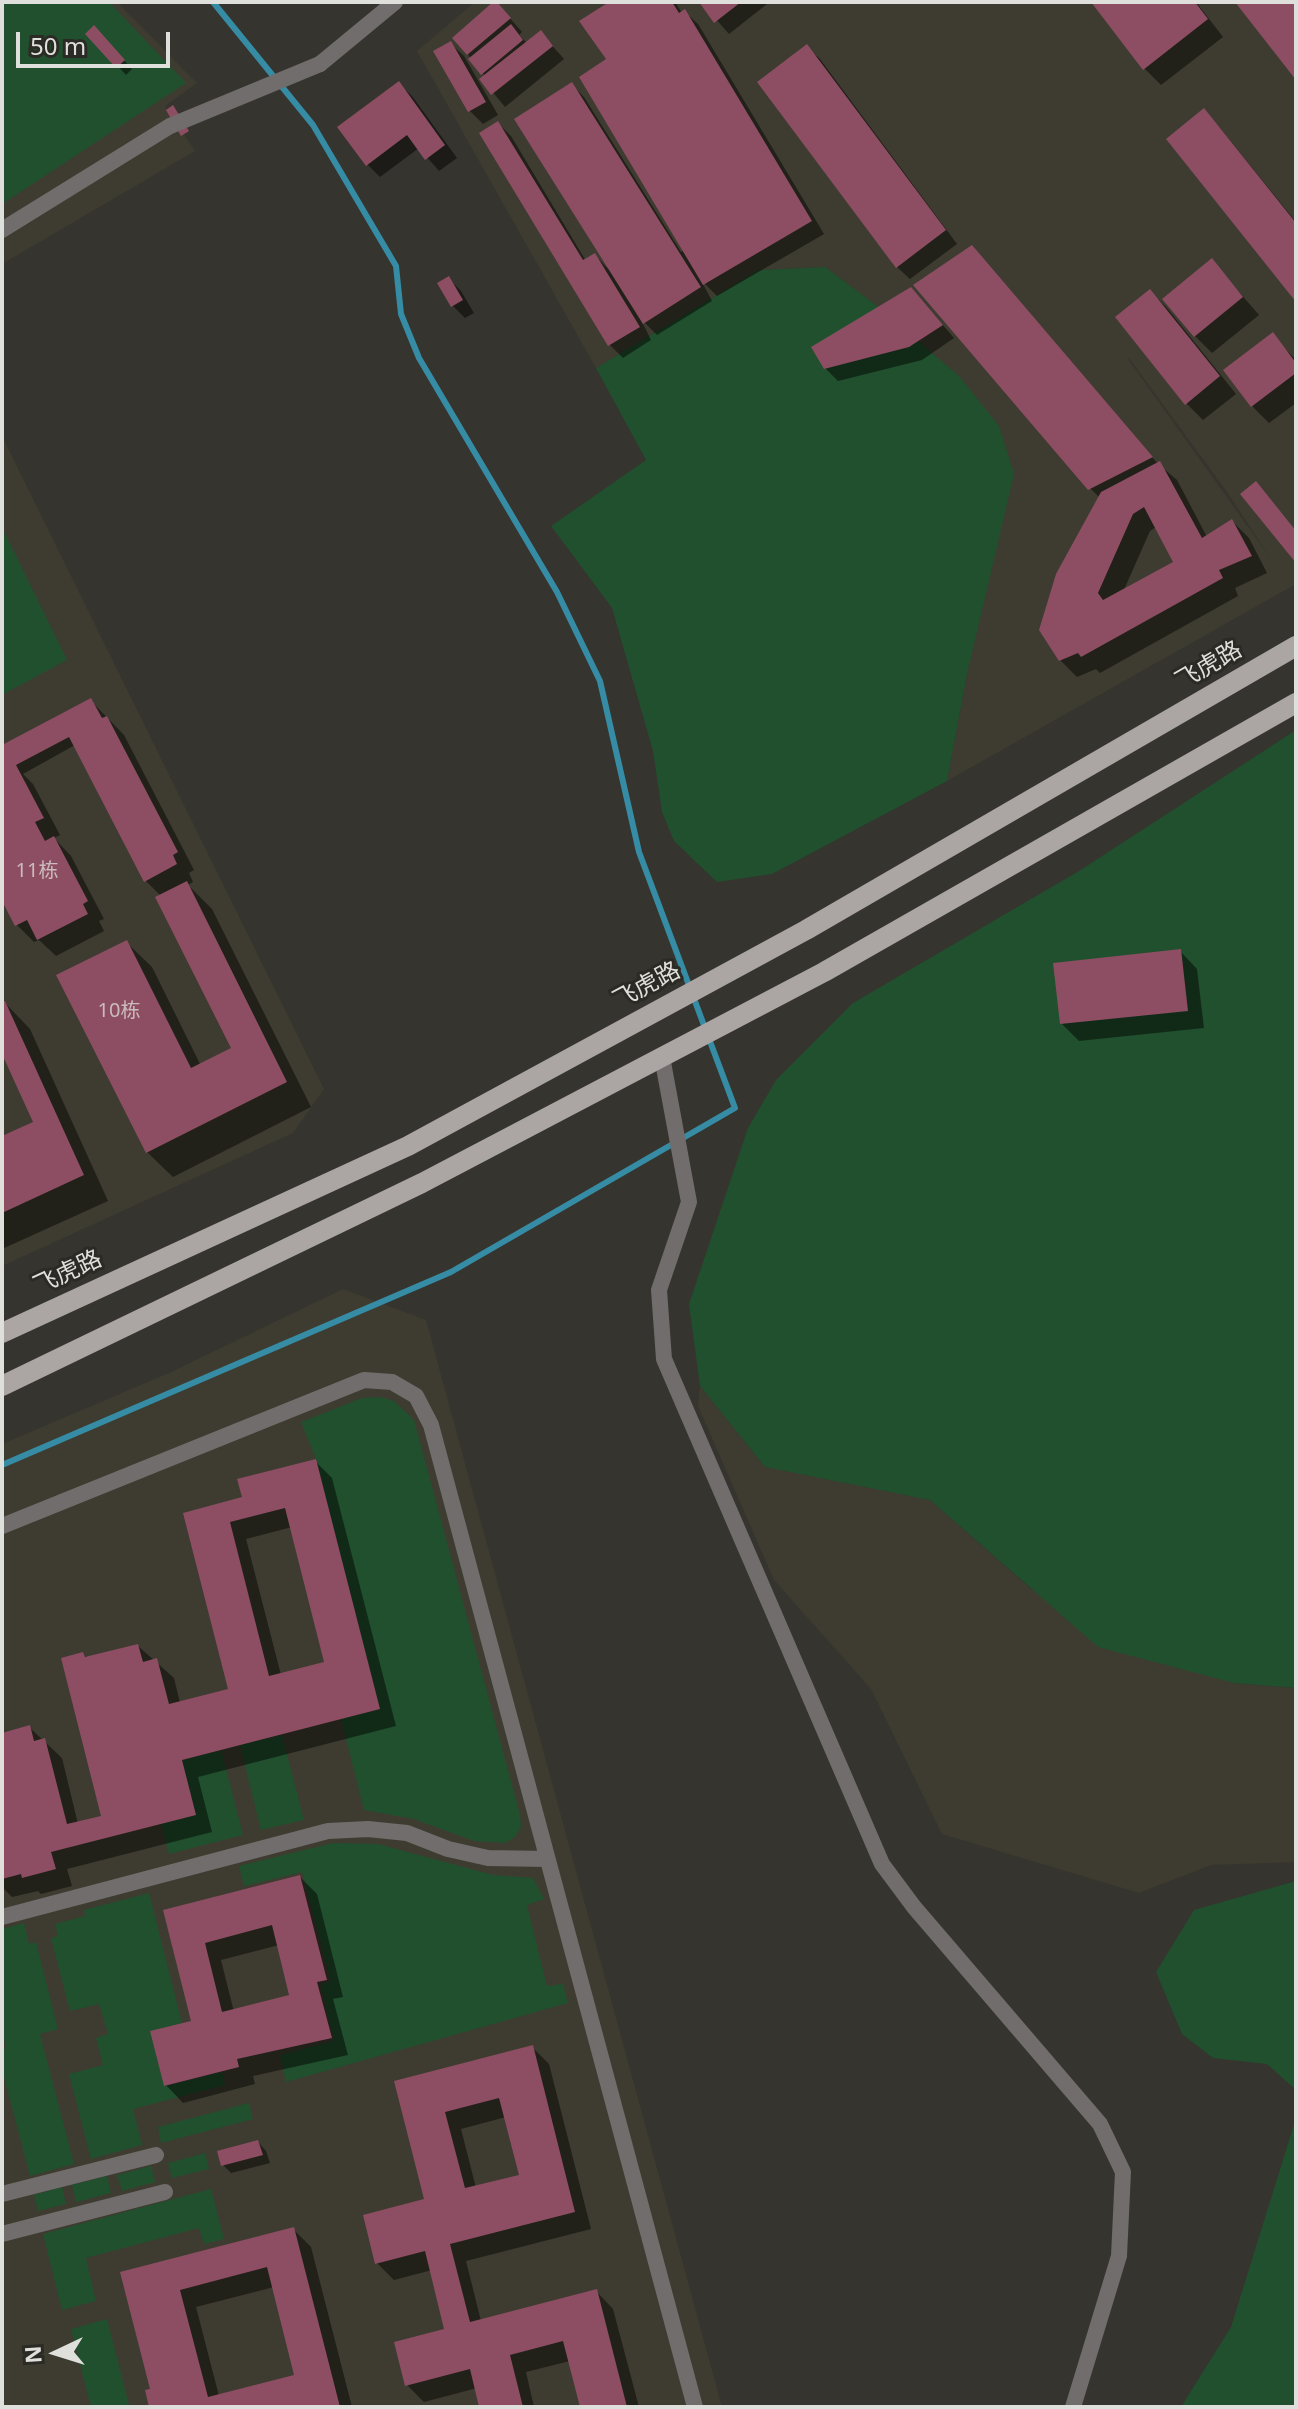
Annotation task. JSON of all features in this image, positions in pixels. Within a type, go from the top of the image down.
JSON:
[{"type":"main road","name":"飞虎路","points":[[2,1333],[408,1146],[806,930],[1296,646]]},
{"type":"main road","points":[[2,1386],[422,1183],[824,972],[1296,703]]},
{"type":"street","points":[[2,230],[170,126],[320,64],[395,2]]},
{"type":"street","points":[[662,1057],[689,1202],[659,1290],[664,1359],[882,1864],[914,1907],[1100,2124],[1123,2172],[1119,2256],[1073,2407]]},
{"type":"street","points":[[2,1526],[364,1380],[392,1382],[416,1396],[431,1425],[695,2407]]},
{"type":"street","points":[[2,1917],[328,1831],[368,1829],[407,1833],[448,1849],[488,1858],[547,1859]]},
{"type":"street","points":[[2,2194],[156,2155]]},
{"type":"street","points":[[2,2234],[165,2192]]},
{"type":"shaded area","points":[[2,2],[117,2],[197,83],[165,106],[195,151],[2,264]]},
{"type":"shaded area","points":[[475,2],[1296,2],[1296,584],[947,781],[967,674],[959,376],[825,267],[759,270],[596,368],[417,51]],"holes":[[[1129,358],[1227,492],[1271,559]]]},
{"type":"shaded area","points":[[2,436],[324,1089],[293,1133],[2,1266]]},
{"type":"shaded area","points":[[343,1289],[426,1320],[722,2407],[2,2407],[2,1444],[169,1373]]},
{"type":"shaded area","points":[[700,1386],[765,1467],[930,1500],[1031,1589],[1234,1683],[1296,1688],[1296,1862],[1211,1865],[1139,1893],[942,1834],[871,1689],[774,1580],[698,1406]]},
{"type":"green space","points":[[2,2],[109,2],[186,83],[2,204]]},
{"type":"green space","points":[[825,267],[876,305],[959,376],[999,426],[1014,474],[967,674],[947,781],[772,874],[717,882],[674,841],[662,812],[653,751],[612,608],[551,526],[646,460],[596,368],[759,270]]},
{"type":"green space","points":[[2,527],[67,660],[2,695]]},
{"type":"green space","points":[[1296,730],[1296,1688],[1234,1683],[1098,1647],[930,1500],[765,1467],[700,1386],[689,1304],[748,1128],[776,1080],[853,1003],[1079,871]]},
{"type":"green space","points":[[380,1397],[394,1401],[414,1420],[520,1815],[521,1827],[515,1837],[505,1843],[474,1841],[414,1819],[364,1810],[341,1719],[380,1709],[316,1459],[301,1422],[362,1398]]},
{"type":"green space","points":[[282,1735],[304,1820],[261,1830],[240,1745]]},
{"type":"green space","points":[[221,1750],[243,1835],[169,1854],[161,1824],[182,1760]]},
{"type":"green space","points":[[333,1843],[378,1844],[493,1875],[533,1878],[544,1899],[527,1905],[547,1986],[563,1984],[568,2003],[286,2082],[280,2055],[334,2041],[321,1985],[331,1981],[302,1872],[244,1886],[239,1866]]},
{"type":"green space","points":[[1296,1881],[1296,2090],[1267,2064],[1213,2058],[1182,2034],[1156,1972],[1194,1910]]},
{"type":"green space","points":[[149,1893],[182,2023],[150,2031],[164,2086],[222,2072],[225,2085],[133,2109],[142,2145],[91,2159],[69,2074],[103,2065],[96,2038],[108,2034],[99,2004],[70,2011],[51,1938],[58,1936],[55,1924],[85,1916],[84,1910]]},
{"type":"green space","points":[[24,1923],[29,1944],[36,1942],[58,2029],[40,2034],[74,2164],[30,2176],[2,2069],[2,2050],[6,2048],[2,2032],[2,1929]]},
{"type":"green space","points":[[249,2103],[253,2119],[161,2143],[158,2127]]},
{"type":"green space","points":[[1296,2118],[1296,2407],[1181,2407],[1231,2327]]},
{"type":"green space","points":[[205,2153],[209,2169],[172,2178],[168,2163]]},
{"type":"green space","points":[[151,2166],[155,2182],[122,2191],[117,2175]]},
{"type":"green space","points":[[107,2176],[111,2193],[76,2202],[72,2185]]},
{"type":"green space","points":[[62,2187],[66,2204],[38,2211],[34,2195]]},
{"type":"green space","points":[[211,2189],[224,2239],[204,2244],[199,2228],[86,2258],[96,2301],[62,2310],[43,2234]]},
{"type":"green space","points":[[107,2319],[129,2405],[91,2407],[71,2329]]},
{"type":"building","points":[[493,2],[497,2],[511,18],[467,55],[452,38]]},
{"type":"building","points":[[609,2],[672,2],[679,13],[685,9],[812,221],[703,285],[579,77],[606,59],[579,21]]},
{"type":"building","points":[[699,2],[741,2],[714,23]]},
{"type":"building","points":[[1091,2],[1195,2],[1208,19],[1143,70]]},
{"type":"building","points":[[1235,2],[1296,2],[1296,80]]},
{"type":"building","points":[[511,24],[523,40],[481,75],[468,59]]},
{"type":"building","points":[[94,25],[125,60],[116,68],[85,34]]},
{"type":"building","points":[[541,30],[553,46],[491,95],[479,79]]},
{"type":"building","points":[[451,41],[486,102],[468,112],[433,51]]},
{"type":"building","points":[[807,44],[946,230],[896,268],[757,82]]},
{"type":"building","points":[[399,81],[445,145],[425,160],[407,135],[366,166],[337,127]]},
{"type":"building","points":[[572,82],[701,287],[643,324],[514,119]]},
{"type":"building","points":[[173,105],[189,131],[181,136],[166,110]]},
{"type":"building","points":[[1204,108],[1296,223],[1296,302],[1166,139]]},
{"type":"building","points":[[498,121],[583,260],[595,253],[640,327],[608,346],[479,133]]},
{"type":"building","points":[[972,245],[1153,457],[1088,490],[913,285]]},
{"type":"building","points":[[1212,258],[1243,297],[1194,337],[1162,299]]},
{"type":"building","points":[[449,276],[463,300],[451,307],[437,283]]},
{"type":"building","points":[[911,287],[943,325],[909,347],[824,369],[811,347]]},
{"type":"building","points":[[1150,289],[1220,376],[1185,405],[1115,317]]},
{"type":"building","points":[[1273,332],[1296,363],[1296,373],[1251,407],[1223,370]]},
{"type":"building","points":[[1160,461],[1202,538],[1232,519],[1252,556],[1219,570],[1223,578],[1081,657],[1078,653],[1059,661],[1039,630],[1056,574],[1101,492]],"holes":[[[1144,507],[1173,562],[1103,600],[1098,593],[1133,514]]]},
{"type":"building","points":[[1256,481],[1296,531],[1296,563],[1240,494]]},
{"type":"building","points":[[91,698],[102,718],[107,716],[178,852],[173,855],[177,864],[144,882],[69,737],[16,765],[44,818],[35,822],[45,841],[54,836],[88,901],[83,904],[88,914],[37,940],[27,920],[15,926],[2,901],[2,745]]},
{"type":"building","points":[[187,881],[287,1082],[146,1153],[56,975],[127,940],[191,1068],[231,1048],[155,897]]},
{"type":"building","points":[[1181,949],[1188,1011],[1060,1024],[1053,963]]},
{"type":"building","points":[[5,1001],[84,1175],[2,1213],[2,1136],[33,1122],[2,1054],[2,1002]]},
{"type":"building","points":[[316,1459],[380,1709],[182,1760],[196,1815],[51,1852],[56,1869],[22,1878],[21,1874],[2,1879],[2,1733],[30,1725],[34,1741],[45,1738],[67,1824],[101,1816],[61,1658],[83,1652],[85,1657],[138,1644],[143,1662],[157,1658],[169,1704],[228,1689],[183,1513],[242,1497],[237,1479]],"holes":[[[285,1508],[324,1662],[269,1676],[230,1522]]]},
{"type":"building","points":[[300,1875],[327,1980],[317,1982],[332,2038],[237,2059],[239,2067],[164,2086],[150,2031],[191,2021],[163,1910]],"holes":[[[272,1925],[289,1995],[222,2012],[205,1943]]]},
{"type":"building","points":[[533,2045],[575,2212],[450,2244],[470,2322],[597,2289],[627,2407],[580,2407],[563,2341],[510,2355],[523,2407],[479,2407],[470,2369],[405,2386],[394,2342],[444,2329],[425,2251],[375,2264],[363,2215],[424,2199],[394,2081]],"holes":[[[499,2098],[519,2175],[465,2188],[445,2112]]]},
{"type":"building","points":[[258,2140],[263,2155],[221,2166],[217,2151]]},
{"type":"building","points":[[294,2227],[340,2407],[149,2407],[145,2390],[150,2389],[120,2272]],"holes":[[[267,2267],[294,2375],[208,2397],[180,2290]]]},
{"type":"waterway","points":[[2,1465],[451,1272],[735,1108],[639,852],[600,681],[557,592],[419,358],[401,314],[396,266],[313,125],[213,2]]}]
